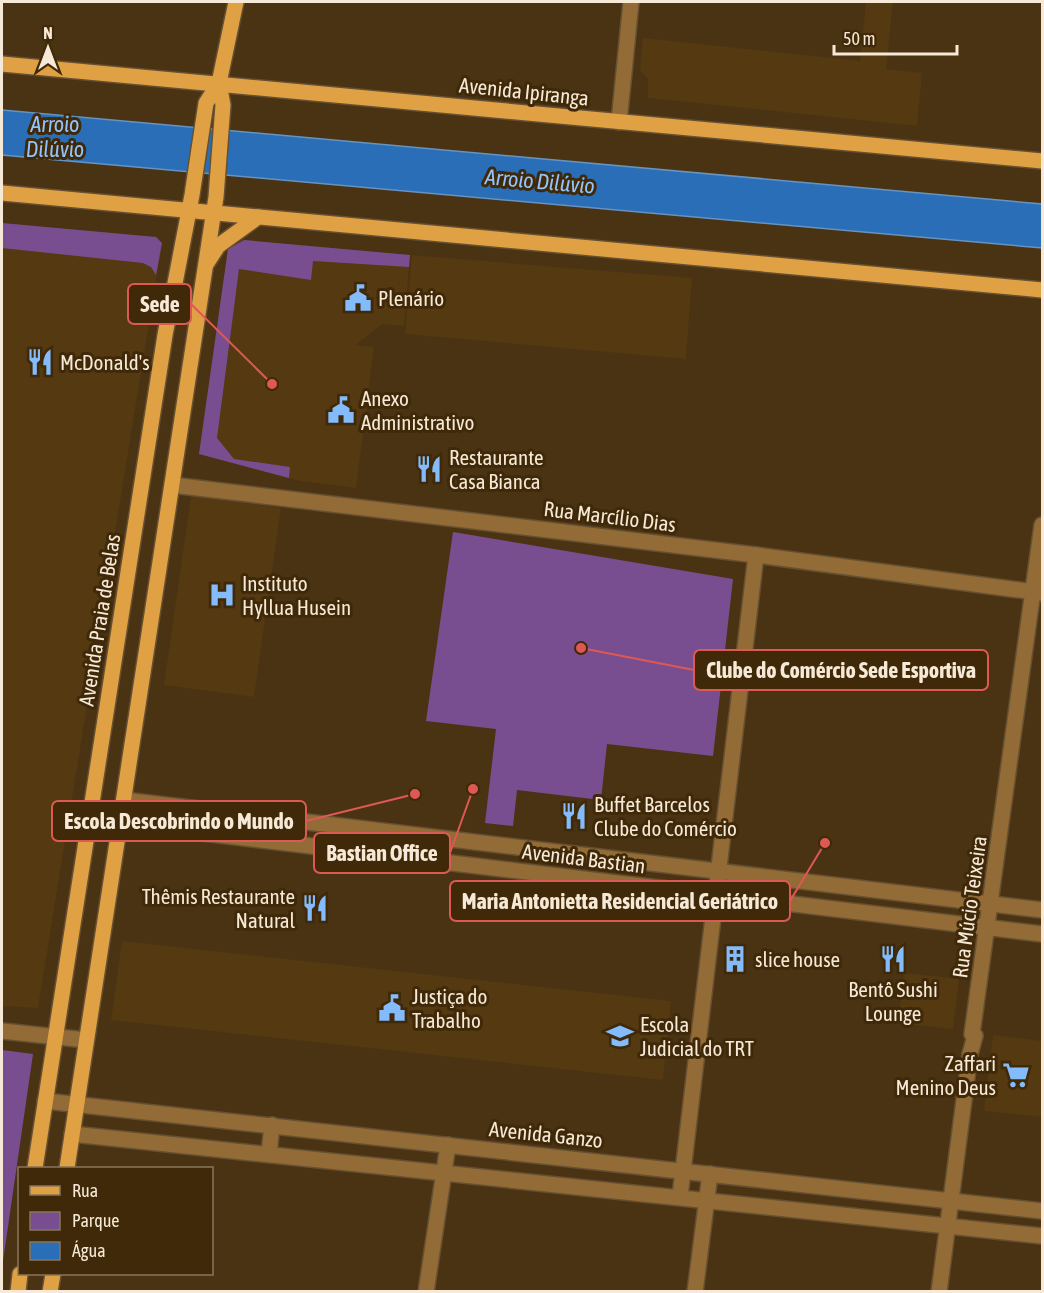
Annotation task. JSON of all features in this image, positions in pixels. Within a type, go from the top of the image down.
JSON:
[{"type":"main road","name":"Avenida Praia de Belas","points":[[35,1167],[165,335],[193,189],[206,104],[219,83],[236,2]]},
{"type":"main road","name":"Avenida Ipiranga","points":[[2,64],[1042,161]]},
{"type":"main road","name":"Avenida Praia de Belas","points":[[67,1167],[206,265],[224,105],[219,83]]},
{"type":"main road","points":[[2,193],[1042,290]]},
{"type":"main road","points":[[206,265],[219,246],[258,217]]},
{"type":"main road","points":[[18,1292],[20,1275]]},
{"type":"main road","points":[[50,1292],[53,1275]]},
{"type":"street","points":[[619,122],[631,2]]},
{"type":"street","name":"Rua Marcílio Dias","points":[[172,485],[756,555],[1038,592]]},
{"type":"street","name":"Rua Múcio Teixeira","points":[[939,1292],[970,1054],[975,1036],[972,1034],[987,927],[1038,592],[1042,525]]},
{"type":"street","points":[[680,1197],[756,555]]},
{"type":"street","name":"Avenida Bastian","points":[[124,800],[1042,910]]},
{"type":"street","points":[[303,845],[306,822]]},
{"type":"street","name":"Avenida Bastian","points":[[120,823],[1042,934]]},
{"type":"street","points":[[521,871],[524,848]]},
{"type":"street","points":[[2,1031],[86,1040]]},
{"type":"street","name":"Avenida Ganzo","points":[[45,1101],[1042,1211]]},
{"type":"street","points":[[269,1154],[272,1125]]},
{"type":"street","points":[[72,1134],[1042,1236]]},
{"type":"street","points":[[426,1292],[448,1145]]},
{"type":"street","points":[[695,1292],[710,1173]]},
{"type":"shaded area","points":[[866,2],[893,2],[886,69],[922,73],[917,126],[648,98],[648,79],[640,70],[643,38],[860,61]]},
{"type":"shaded area","points":[[2,223],[156,237],[162,243],[38,1008],[2,1006]]},
{"type":"shaded area","points":[[244,240],[410,255],[404,326],[382,324],[356,345],[374,347],[356,488],[300,481],[199,454],[228,249]]},
{"type":"shaded area","points":[[412,255],[692,278],[686,359],[405,334]]},
{"type":"shaded area","points":[[191,496],[281,508],[254,697],[164,685]]},
{"type":"shaded area","name":"Justiça do Trabalho","points":[[122,941],[671,1001],[663,1080],[111,1020]]},
{"type":"shaded area","points":[[904,973],[959,979],[953,1029],[898,1023]]},
{"type":"shaded area","name":"Zaffari Menino Deus","points":[[993,1035],[1042,1041],[1042,1117],[984,1111]]},
{"type":"green space","points":[[2,223],[156,237],[162,243],[156,275],[151,267],[143,263],[2,248]]},
{"type":"green space","points":[[244,240],[410,255],[409,267],[313,261],[311,280],[239,269],[217,438],[234,459],[290,467],[289,478],[199,454],[228,249]]},
{"type":"green space","points":[[453,532],[733,579],[713,756],[607,744],[601,800],[517,790],[513,826],[485,823],[496,729],[426,721]]},
{"type":"green space","points":[[2,1050],[33,1054],[2,1268]]},
{"type":"water","name":"Arroio Dilúvio","points":[[2,110],[1042,204],[1042,248],[2,155]]},
{"type":"place","name":"Plenário","points":[[358,298]]},
{"type":"place","name":"McDonald's","points":[[40,362]]},
{"type":"place","name":"Sede","points":[[272,384]]},
{"type":"place","name":"Anexo Administrativo","points":[[341,410]]},
{"type":"place","name":"Restaurante Casa Bianca","points":[[429,469]]},
{"type":"place","name":"Instituto Hyllua Husein","points":[[222,595]]},
{"type":"place","name":"Clube do Comércio Sede Esportiva","points":[[581,648]]},
{"type":"place","name":"Bastian Office","points":[[473,789]]},
{"type":"place","name":"Escola Descobrindo o Mundo","points":[[415,794]]},
{"type":"place","name":"Buffet Barcelos Clube do Comércio","points":[[574,816]]},
{"type":"place","name":"Maria Antonietta Residencial Geriátrico","points":[[825,843]]},
{"type":"place","name":"Thêmis Restaurante Natural","points":[[315,908]]},
{"type":"place","name":"slice house","points":[[735,959]]},
{"type":"place","name":"Bentô Sushi Lounge","points":[[893,959]]},
{"type":"place","name":"Justiça do Trabalho","points":[[392,1008]]},
{"type":"place","name":"Escola Judicial do TRT","points":[[620,1036]]},
{"type":"place","name":"Zaffari Menino Deus","points":[[1016,1075]]}]
